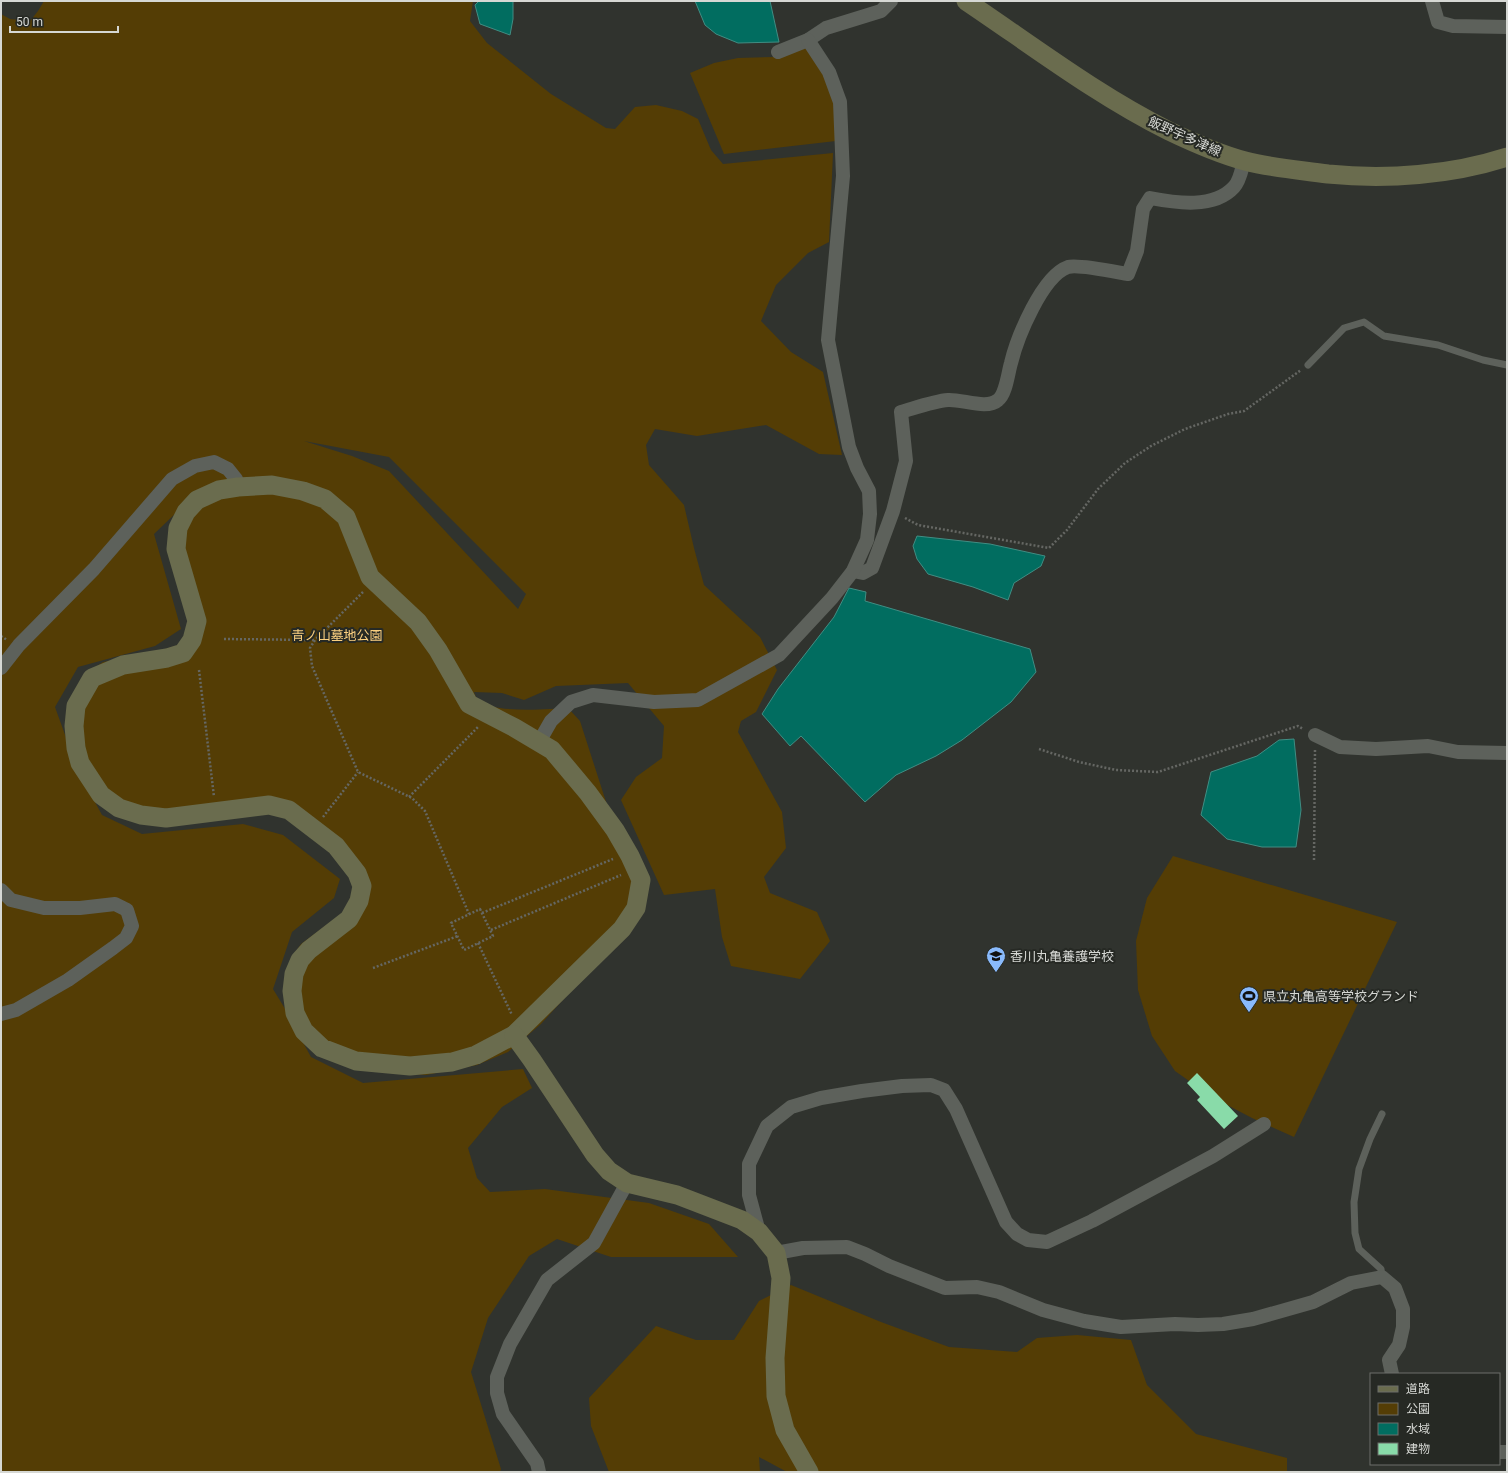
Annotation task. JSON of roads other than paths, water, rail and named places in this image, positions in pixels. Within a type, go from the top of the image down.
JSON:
[{"type":"street","points":[[778,52],[808,40],[826,28],[881,11],[891,1]]},
{"type":"street","name":"飯野宇多津線","points":[[966,1],[1100,92],[1141,117],[1200,146],[1244,161],[1281,168],[1358,177],[1406,176],[1462,168],[1507,157]]},
{"type":"street","points":[[1432,1],[1438,22],[1453,26],[1507,27]]},
{"type":"street","points":[[538,742],[551,721],[571,702],[594,695],[654,702],[698,700],[779,655],[832,598],[853,572],[867,540],[870,514],[869,490],[857,468],[849,447],[828,340],[843,176],[840,102],[829,72],[808,40]]},
{"type":"street","points":[[853,572],[863,573],[872,568],[893,511],[906,461],[901,412],[948,400],[989,404],[998,400],[1004,393],[1014,348],[1040,294],[1051,278],[1068,267],[1092,268],[1128,274],[1137,252],[1143,209],[1150,198],[1167,202],[1198,203],[1219,198],[1235,186],[1244,161]]},
{"type":"street","points":[[1,668],[18,645],[94,569],[172,479],[195,466],[214,462],[228,469],[236,479],[238,487]]},
{"type":"street","points":[[272,485],[303,491],[325,499],[346,516],[370,578],[418,622],[438,650],[469,704],[552,750],[588,793],[615,830],[642,880],[636,908],[622,929],[516,1033],[476,1055],[452,1062],[410,1066],[356,1061],[322,1048],[304,1031],[295,1013],[292,991],[294,974],[300,960],[309,950],[349,919],[359,901],[362,886],[357,873],[336,846],[289,810],[269,805],[166,818],[141,815],[119,808],[101,795],[80,763],[76,748],[74,726],[76,706],[92,678],[123,665],[168,658],[183,653],[192,640],[197,621],[176,549],[178,528],[186,512],[197,500],[219,490],[238,487],[272,485]]},
{"type":"street","points":[[1315,735],[1340,747],[1376,749],[1428,746],[1458,752],[1507,754]]},
{"type":"street","points":[[1,890],[12,900],[44,908],[80,908],[115,904],[127,910],[132,926],[126,938],[68,980],[16,1010],[1,1014]]},
{"type":"street","points":[[516,1033],[532,1060],[595,1155],[609,1171],[627,1182],[677,1195],[718,1209],[742,1220],[759,1232],[776,1252],[781,1278],[775,1358],[776,1396],[786,1430],[809,1472]]},
{"type":"street","points":[[759,1232],[749,1195],[749,1164],[767,1126],[791,1107],[821,1098],[902,1086],[931,1085],[944,1090],[956,1109],[1006,1222],[1017,1234],[1028,1240],[1047,1242],[1092,1222],[1213,1156],[1264,1124]]},
{"type":"street","points":[[539,1472],[537,1463],[503,1414],[497,1394],[497,1377],[510,1344],[547,1280],[594,1243],[627,1182]]},
{"type":"street","points":[[776,1252],[821,1246],[847,1247],[889,1266],[945,1288],[977,1287],[999,1292],[1043,1310],[1084,1321],[1121,1327],[1175,1324],[1223,1324],[1253,1319],[1312,1302],[1351,1283],[1382,1277],[1395,1288],[1403,1308],[1403,1327],[1399,1345],[1389,1360],[1392,1373]]},
{"type":"lane","points":[[1308,365],[1344,328],[1364,322],[1384,336],[1438,345],[1483,360],[1507,365]]},
{"type":"lane","points":[[1382,1114],[1370,1139],[1359,1169],[1354,1202],[1355,1233],[1359,1249],[1381,1269],[1382,1277]]},
{"type":"water","points":[[479,1],[513,1],[513,19],[510,35],[480,24],[475,5]]},
{"type":"water","points":[[695,1],[770,1],[779,42],[738,43],[716,34],[705,25]]},
{"type":"water","points":[[917,536],[990,544],[1045,556],[1041,566],[1014,583],[1008,600],[973,587],[928,574],[917,559],[913,546]]},
{"type":"water","points":[[849,588],[866,592],[865,601],[1030,649],[1036,672],[1011,702],[962,740],[936,756],[896,775],[865,802],[801,736],[790,746],[762,714],[778,689],[834,617]]},
{"type":"water","points":[[1294,739],[1301,810],[1296,847],[1262,847],[1227,839],[1201,815],[1211,772],[1257,756],[1279,740]]},
{"type":"place","name":"香川丸亀養護学校","points":[[996,973]]},
{"type":"place","name":"県立丸亀高等学校グランド","points":[[1249,1013]]},
{"type":"park label","name":"青ノ山墓地公園","points":[[337,635]]}]
